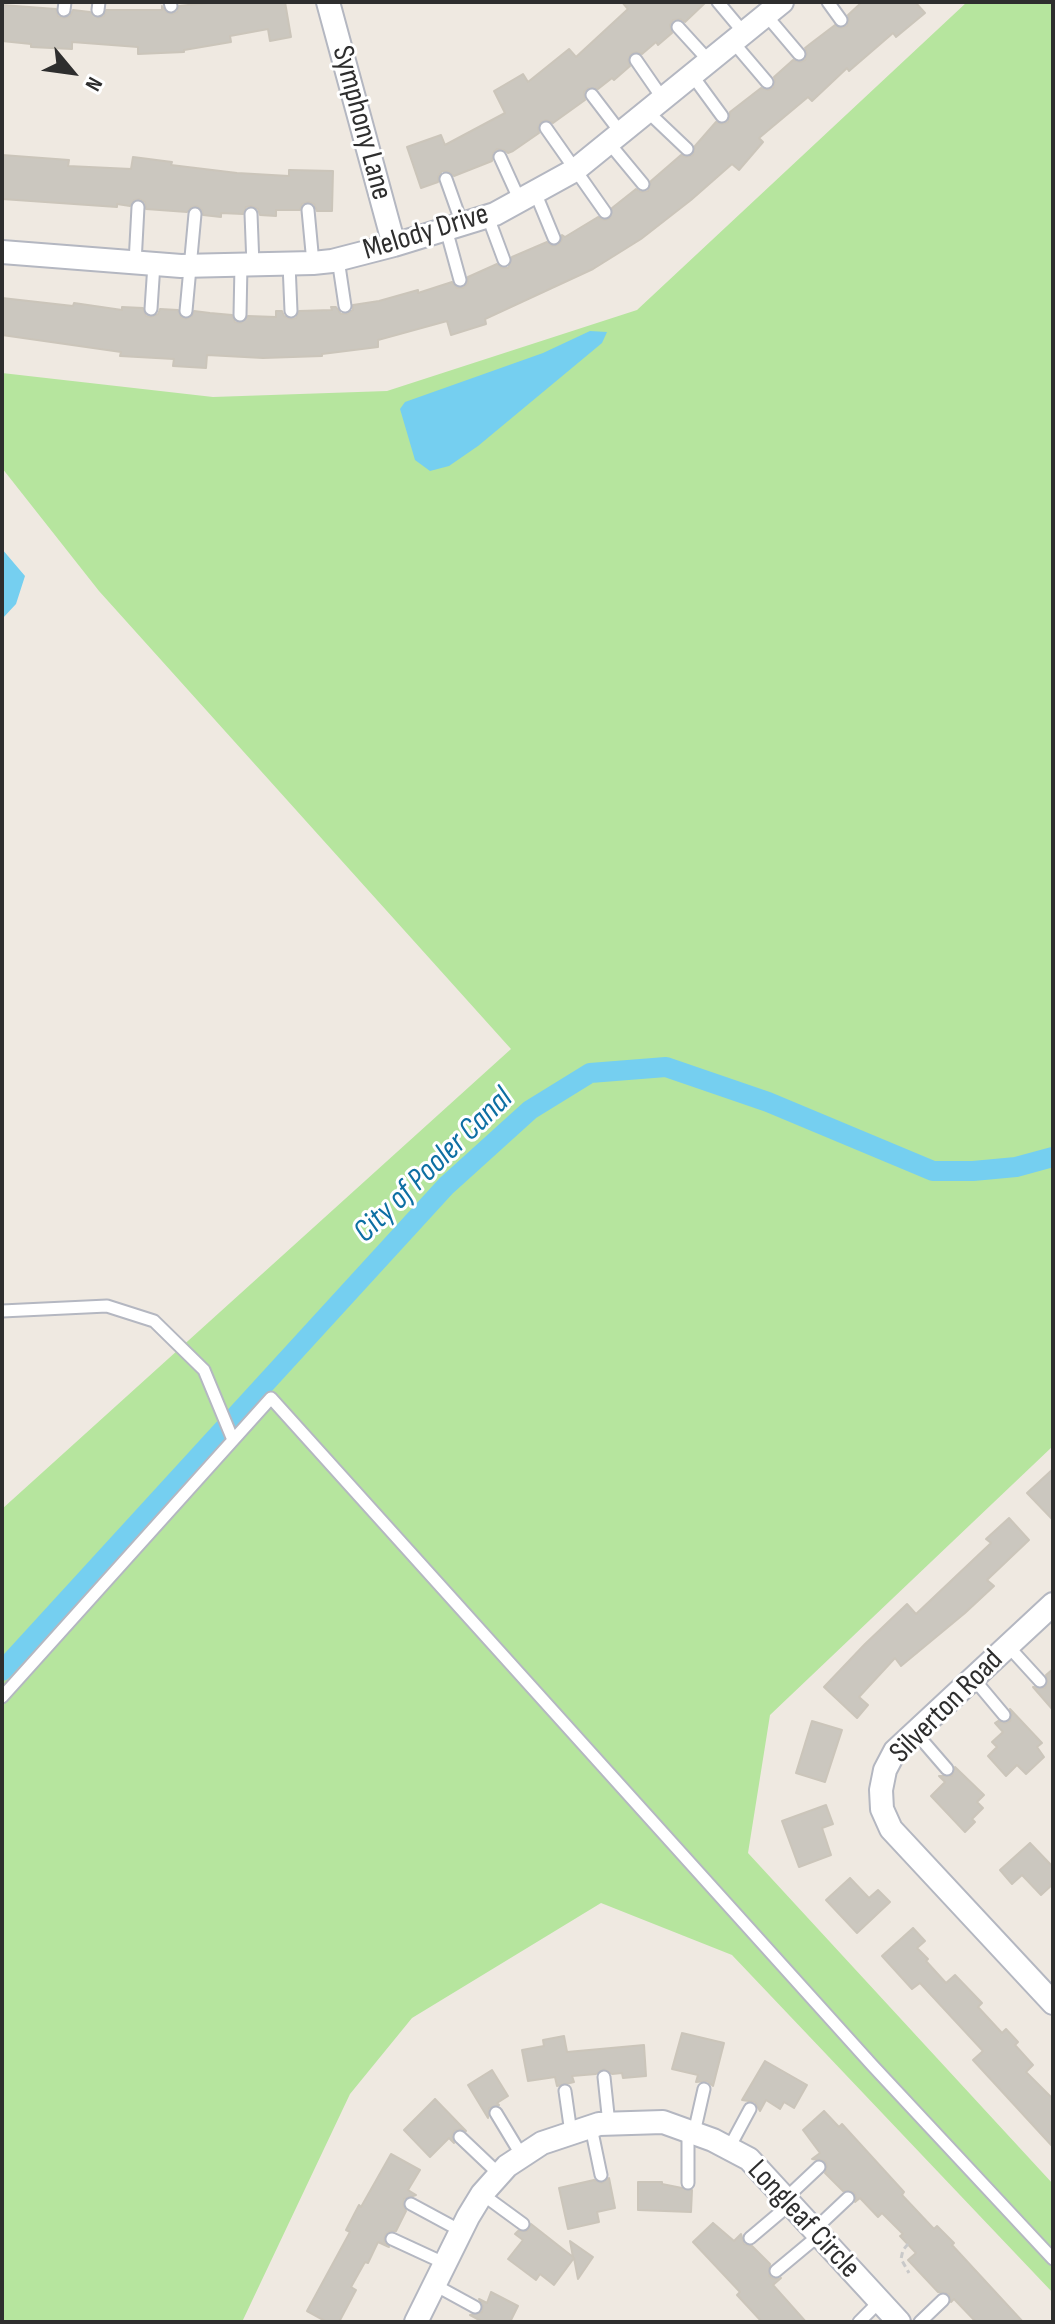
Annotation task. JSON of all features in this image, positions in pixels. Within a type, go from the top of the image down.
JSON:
[{"type":"street","name":"Symphony Lane","points":[[328,2],[394,245]]},
{"type":"street","name":"Melody Drive","points":[[2,252],[190,266],[313,263],[394,245],[488,217],[575,170],[774,8]]},
{"type":"street","name":"Silverton Road","points":[[1053,1604],[895,1751],[885,1770],[881,1790],[882,1809],[891,1829],[1053,2003]]},
{"type":"street","name":"Longleaf Circle","points":[[416,2322],[461,2231],[482,2194],[499,2174],[542,2143],[590,2128],[663,2122],[749,2159],[899,2322]]},
{"type":"lane","points":[[718,2],[767,82]]},
{"type":"lane","points":[[828,2],[841,20]]},
{"type":"lane","points":[[774,8],[799,54]]},
{"type":"lane","points":[[678,27],[701,68],[722,116]]},
{"type":"lane","points":[[636,60],[655,105],[687,149]]},
{"type":"lane","points":[[592,95],[643,184]]},
{"type":"lane","points":[[546,128],[605,212]]},
{"type":"lane","points":[[500,157],[554,238]]},
{"type":"lane","points":[[446,179],[460,280]]},
{"type":"lane","points":[[138,207],[151,309]]},
{"type":"lane","points":[[308,210],[313,263]]},
{"type":"lane","points":[[186,311],[195,214]]},
{"type":"lane","points":[[240,315],[251,214]]},
{"type":"lane","points":[[488,217],[504,260]]},
{"type":"lane","points":[[338,259],[345,306]]},
{"type":"lane","points":[[289,264],[291,311]]},
{"type":"lane","points":[[2,1311],[107,1306],[154,1321],[204,1370],[233,1440]]},
{"type":"lane","points":[[2,1697],[271,1398],[873,2066],[1053,2259]]},
{"type":"lane","points":[[1008,1646],[1040,1681]]},
{"type":"lane","points":[[973,1678],[1004,1715]]},
{"type":"lane","points":[[915,1732],[947,1769]]},
{"type":"lane","points":[[590,2128],[604,2077]]},
{"type":"lane","points":[[688,2183],[691,2132],[704,2089]]},
{"type":"lane","points":[[565,2091],[590,2128],[601,2175]]},
{"type":"lane","points":[[729,2148],[750,2109]]},
{"type":"lane","points":[[496,2113],[522,2156]]},
{"type":"lane","points":[[460,2137],[499,2174]]},
{"type":"lane","points":[[750,2238],[819,2167]]},
{"type":"lane","points":[[482,2194],[523,2224]]},
{"type":"lane","points":[[776,2271],[848,2198]]},
{"type":"lane","points":[[411,2204],[461,2231]]},
{"type":"lane","points":[[392,2239],[444,2263]]},
{"type":"lane","points":[[433,2284],[475,2307]]},
{"type":"lane","points":[[920,2322],[943,2300]]},
{"type":"lane","points":[[859,2322],[879,2302]]},
{"type":"path","points":[[908,2244],[901,2259],[909,2273]]},
{"type":"green space","points":[[967,2],[1053,2],[1053,1446],[770,1715],[748,1853],[1053,2184],[1053,2293],[732,1955],[601,1903],[412,2018],[350,2094],[242,2322],[2,2322],[2,1509],[511,1049],[99,591],[2,468],[2,373],[213,397],[387,391],[637,310]]},
{"type":"water","points":[[590,331],[607,332],[602,343],[478,446],[449,466],[430,471],[415,460],[400,409],[405,402],[543,353]]},
{"type":"water","points":[[2,549],[25,576],[16,604],[2,619]]},
{"type":"building","points":[[216,2],[285,2],[291,37],[270,41],[268,29],[230,36],[231,42],[184,52],[138,54],[138,47],[72,42],[72,49],[31,47],[31,44],[2,41],[2,5],[56,9],[58,16],[64,18],[70,16],[73,10],[90,12],[98,18],[104,16],[106,10],[162,10],[162,6],[172,14],[177,12],[179,6]]},
{"type":"building","points":[[622,2],[706,2],[685,22],[673,20],[670,25],[672,33],[658,45],[656,42],[642,54],[631,54],[628,60],[630,66],[614,80],[612,78],[598,89],[588,88],[584,92],[585,100],[553,123],[546,120],[541,122],[539,133],[513,151],[508,153],[497,149],[492,161],[454,176],[442,171],[438,182],[421,188],[407,147],[441,135],[445,145],[505,113],[494,91],[523,74],[528,82],[569,49],[576,57],[628,9]]},
{"type":"building","points":[[862,2],[915,2],[925,13],[896,37],[893,33],[849,71],[847,68],[812,101],[808,97],[759,138],[763,142],[739,170],[732,164],[641,239],[593,269],[485,319],[486,324],[451,335],[447,321],[378,340],[378,347],[322,356],[263,358],[207,355],[206,368],[173,366],[174,359],[120,356],[121,352],[2,335],[2,298],[122,310],[122,307],[143,308],[146,316],[151,317],[158,314],[160,309],[178,310],[181,317],[186,319],[194,311],[232,315],[235,322],[241,323],[248,316],[276,317],[276,311],[282,311],[284,316],[291,319],[296,318],[299,311],[332,310],[331,307],[336,307],[341,314],[347,314],[353,310],[353,305],[418,290],[418,293],[452,282],[457,288],[463,288],[468,283],[468,277],[497,264],[508,268],[512,257],[547,242],[552,246],[558,245],[562,235],[565,237],[598,217],[605,220],[610,218],[612,208],[636,189],[648,191],[651,181],[681,155],[693,155],[695,146],[716,122],[728,122],[730,112],[761,88],[773,88],[774,77],[793,60],[805,60],[805,48],[835,25],[841,28],[847,26],[848,15]]},
{"type":"building","points":[[2,155],[69,160],[68,166],[131,169],[133,157],[237,173],[289,176],[289,170],[333,171],[332,211],[317,211],[314,204],[308,202],[302,204],[300,210],[276,210],[276,216],[260,215],[258,209],[251,206],[246,207],[243,214],[221,213],[221,217],[203,215],[197,206],[187,212],[146,209],[145,202],[139,199],[130,206],[117,204],[117,207],[2,199]]},
{"type":"building","points":[[1053,1469],[1053,1520],[1027,1493]]},
{"type":"building","points":[[1009,1518],[1029,1540],[987,1580],[994,1586],[965,1613],[901,1666],[895,1658],[859,1697],[868,1705],[857,1718],[824,1687],[907,1604],[916,1614],[991,1543],[986,1539]]},
{"type":"building","points":[[1053,1669],[1053,1710],[1033,1687],[1045,1688],[1048,1683],[1046,1675]]},
{"type":"building","points":[[1010,1709],[1042,1743],[1037,1747],[1044,1757],[1026,1774],[1017,1765],[1006,1776],[988,1756],[997,1747],[992,1742],[1003,1732],[995,1723],[1010,1721]]},
{"type":"building","points":[[812,1721],[842,1730],[825,1782],[796,1773]]},
{"type":"building","points":[[955,1767],[984,1795],[977,1802],[983,1808],[965,1832],[931,1796],[945,1782],[939,1776],[952,1776]]},
{"type":"building","points":[[826,1805],[833,1824],[822,1828],[831,1855],[799,1867],[782,1821]]},
{"type":"building","points":[[1030,1843],[1053,1867],[1053,1884],[1041,1895],[1022,1875],[1012,1884],[1000,1870]]},
{"type":"building","points":[[850,1878],[869,1898],[878,1890],[890,1902],[857,1933],[826,1900]]},
{"type":"building","points":[[913,1928],[925,1941],[917,1948],[928,1959],[926,1961],[946,1983],[955,1975],[982,2003],[978,2007],[1002,2033],[1006,2029],[1018,2042],[1015,2045],[1033,2065],[1026,2072],[1053,2099],[1053,2147],[973,2060],[983,2051],[920,1983],[912,1989],[882,1956]]},
{"type":"building","points":[[682,2033],[724,2043],[713,2086],[707,2081],[696,2082],[698,2075],[672,2069]]},
{"type":"building","points":[[564,2036],[567,2052],[644,2045],[646,2076],[623,2078],[622,2073],[612,2074],[604,2069],[596,2074],[572,2076],[574,2082],[557,2086],[555,2077],[528,2081],[522,2050],[544,2046],[543,2040]]},
{"type":"building","points":[[765,2061],[807,2085],[794,2108],[784,2102],[780,2109],[766,2100],[760,2111],[755,2102],[742,2100]]},
{"type":"building","points":[[492,2070],[508,2096],[497,2103],[499,2105],[489,2108],[488,2118],[468,2085]]},
{"type":"building","points":[[435,2099],[466,2131],[454,2131],[454,2143],[449,2138],[430,2157],[404,2130]]},
{"type":"building","points":[[824,2111],[839,2127],[842,2124],[904,2192],[902,2195],[934,2229],[937,2226],[954,2243],[952,2245],[1023,2322],[976,2322],[954,2299],[951,2302],[949,2294],[938,2292],[908,2260],[916,2253],[900,2236],[903,2234],[882,2213],[878,2217],[860,2198],[855,2202],[854,2192],[843,2191],[825,2173],[825,2161],[812,2159],[820,2153],[803,2130]]},
{"type":"building","points":[[391,2154],[420,2170],[408,2190],[416,2195],[404,2199],[406,2211],[396,2231],[385,2235],[384,2241],[389,2247],[378,2242],[368,2263],[365,2262],[351,2287],[356,2290],[339,2322],[327,2322],[307,2311],[350,2232],[346,2230],[359,2205],[361,2207]]},
{"type":"building","points":[[609,2178],[615,2208],[597,2212],[599,2222],[568,2229],[559,2188],[594,2180],[602,2183]]},
{"type":"building","points":[[638,2182],[662,2182],[692,2190],[691,2212],[638,2210]]},
{"type":"building","points":[[713,2223],[734,2241],[741,2234],[744,2244],[752,2246],[770,2264],[769,2276],[781,2278],[773,2285],[806,2322],[762,2322],[737,2295],[740,2292],[693,2242]]},
{"type":"building","points":[[531,2224],[573,2257],[570,2241],[593,2257],[578,2279],[574,2258],[554,2285],[540,2274],[536,2280],[508,2259],[523,2240],[515,2234],[527,2231]]},
{"type":"building","points":[[491,2292],[518,2306],[510,2322],[483,2322],[470,2315],[482,2312],[479,2299],[487,2303]]},
{"type":"waterway","name":"City of Pooler Canal","points":[[2,1671],[446,1186],[530,1110],[590,1073],[666,1067],[768,1102],[933,1171],[1016,1167],[1053,1157]]}]
